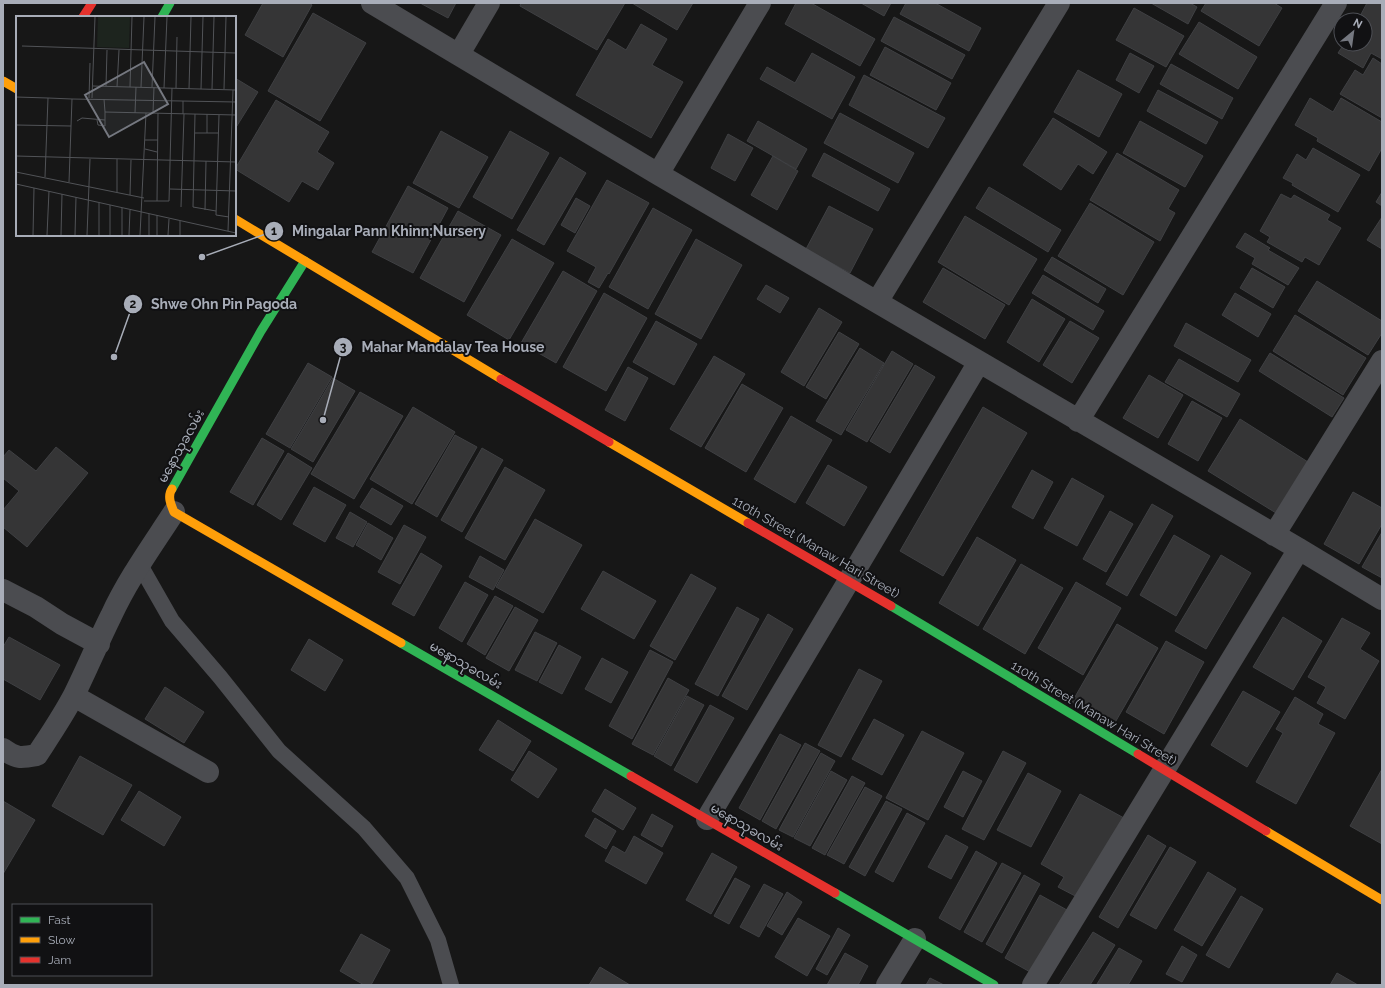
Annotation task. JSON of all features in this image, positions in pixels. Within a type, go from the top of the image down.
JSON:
[{"type":"main road","points":[[84,16],[92,3]]},
{"type":"main road","points":[[163,16],[170,3]]},
{"type":"main road","points":[[3,81],[16,88]]},
{"type":"main road","name":"110th Street (Manaw Hari Street)","points":[[236,220],[542,403],[849,581],[1382,900]]},
{"type":"main road","name":"မနောသုခလမ်း","points":[[305,261],[261,331],[170,492],[170,502],[174,512],[994,985]]},
{"type":"street","points":[[372,3],[658,174],[1382,599]]},
{"type":"street","points":[[459,54],[489,3]]},
{"type":"street","points":[[658,174],[760,3]]},
{"type":"street","points":[[877,302],[1059,3]]},
{"type":"street","points":[[1078,421],[1336,3]]},
{"type":"street","points":[[1274,535],[1382,361]]},
{"type":"street","points":[[708,819],[979,362]]},
{"type":"street","points":[[3,749],[13,756],[25,757],[37,754],[52,733],[74,696],[111,616],[128,585],[174,512]]},
{"type":"street","points":[[1033,985],[1299,549]]},
{"type":"street","points":[[3,590],[36,607],[62,624],[99,644]]},
{"type":"street","points":[[74,696],[208,772]]},
{"type":"street","points":[[887,985],[915,939]]},
{"type":"lane","points":[[140,565],[172,621],[220,677],[279,751],[364,828],[407,878],[438,940],[451,985]]},
{"type":"building","points":[[263,3],[309,3],[312,5],[283,57],[245,35]]},
{"type":"building","points":[[420,3],[456,3],[448,18]]},
{"type":"building","points":[[521,3],[625,3],[597,50],[520,6]]},
{"type":"building","points":[[632,3],[693,3],[677,30]]},
{"type":"building","points":[[796,3],[811,3],[875,39],[860,66],[785,24]]},
{"type":"building","points":[[861,3],[891,3],[884,16]]},
{"type":"building","points":[[906,3],[935,3],[981,28],[969,51],[900,14]]},
{"type":"building","points":[[1151,3],[1190,3],[1197,7],[1188,24]]},
{"type":"building","points":[[1206,3],[1274,3],[1282,8],[1259,46],[1201,11]]},
{"type":"building","points":[[1367,3],[1382,3],[1382,59],[1371,53],[1363,68],[1338,53],[1373,52],[1373,12],[1362,12]]},
{"type":"building","points":[[1134,8],[1184,36],[1166,67],[1116,40]]},
{"type":"building","points":[[313,13],[366,43],[320,121],[268,91]]},
{"type":"building","points":[[894,17],[965,55],[952,79],[881,41]]},
{"type":"building","points":[[1199,22],[1257,57],[1238,89],[1179,54]]},
{"type":"building","points":[[641,24],[667,39],[652,65],[683,82],[651,138],[576,95],[608,39],[626,50]]},
{"type":"building","points":[[885,47],[951,83],[936,110],[870,75]]},
{"type":"building","points":[[812,53],[855,77],[832,119],[760,79],[767,67],[795,83]]},
{"type":"building","points":[[1130,53],[1154,66],[1139,93],[1116,80]]},
{"type":"building","points":[[1373,58],[1382,64],[1382,118],[1340,94],[1355,70],[1363,75]]},
{"type":"building","points":[[1171,64],[1233,98],[1222,119],[1160,84]]},
{"type":"building","points":[[1078,70],[1122,94],[1099,137],[1054,112]]},
{"type":"building","points":[[864,75],[945,118],[928,148],[849,105]]},
{"type":"building","points":[[236,79],[258,92],[236,127]]},
{"type":"building","points":[[1158,90],[1218,122],[1206,144],[1147,111]]},
{"type":"building","points":[[1310,98],[1333,112],[1341,98],[1382,122],[1382,148],[1369,171],[1317,141],[1318,138],[1295,125]]},
{"type":"building","points":[[276,100],[329,132],[317,152],[334,163],[318,190],[302,181],[289,202],[236,170]]},
{"type":"building","points":[[840,113],[914,153],[898,183],[824,143]]},
{"type":"building","points":[[1053,118],[1107,152],[1093,174],[1078,164],[1061,190],[1023,165]]},
{"type":"building","points":[[758,121],[807,149],[796,169],[747,141]]},
{"type":"building","points":[[1140,121],[1203,156],[1185,187],[1123,153]]},
{"type":"building","points":[[441,131],[488,157],[459,208],[413,183]]},
{"type":"building","points":[[510,131],[549,153],[512,219],[473,197]]},
{"type":"building","points":[[728,134],[753,148],[735,181],[711,168]]},
{"type":"building","points":[[1313,148],[1360,175],[1338,212],[1292,185],[1293,183],[1283,178],[1297,154],[1306,160]]},
{"type":"building","points":[[824,153],[890,189],[878,211],[812,176]]},
{"type":"building","points":[[1117,153],[1179,190],[1168,209],[1175,213],[1160,241],[1090,200]]},
{"type":"building","points":[[773,156],[798,171],[777,210],[751,195]]},
{"type":"building","points":[[560,157],[586,173],[544,245],[517,230]]},
{"type":"building","points":[[607,180],[649,203],[609,274],[608,273],[599,288],[588,282],[596,267],[567,251]]},
{"type":"building","points":[[408,186],[448,208],[413,273],[372,252]]},
{"type":"building","points":[[989,187],[1061,230],[1048,252],[976,208]]},
{"type":"building","points":[[1382,192],[1382,206],[1376,202]]},
{"type":"building","points":[[1281,194],[1291,199],[1294,195],[1330,215],[1327,220],[1341,228],[1319,265],[1305,257],[1302,262],[1267,242],[1270,237],[1260,231]]},
{"type":"building","points":[[576,198],[590,206],[575,233],[561,225]]},
{"type":"building","points":[[1090,203],[1154,242],[1123,295],[1058,256]]},
{"type":"building","points":[[829,206],[873,229],[850,273],[806,249]]},
{"type":"building","points":[[653,208],[692,230],[648,309],[609,287]]},
{"type":"building","points":[[458,211],[501,235],[464,302],[420,278]]},
{"type":"building","points":[[965,216],[1037,259],[1009,305],[938,262]]},
{"type":"building","points":[[1382,217],[1382,249],[1367,240]]},
{"type":"building","points":[[1245,233],[1270,248],[1268,250],[1299,268],[1288,285],[1252,264],[1255,258],[1236,247]]},
{"type":"building","points":[[512,239],[554,263],[509,340],[467,315]]},
{"type":"building","points":[[696,239],[742,265],[701,339],[655,314]]},
{"type":"building","points":[[1052,257],[1106,289],[1098,303],[1044,270]]},
{"type":"building","points":[[943,268],[1005,305],[985,339],[923,302]]},
{"type":"building","points":[[1252,268],[1285,287],[1273,308],[1240,288]]},
{"type":"building","points":[[563,271],[597,291],[556,363],[521,343]]},
{"type":"building","points":[[1043,275],[1104,311],[1093,330],[1032,293]]},
{"type":"building","points":[[1317,281],[1382,321],[1382,333],[1368,355],[1298,311]]},
{"type":"building","points":[[766,285],[789,298],[780,313],[757,299]]},
{"type":"building","points":[[604,293],[647,318],[606,391],[563,367]]},
{"type":"building","points":[[1235,293],[1271,314],[1258,337],[1222,315]]},
{"type":"building","points":[[1032,299],[1065,319],[1039,362],[1007,342]]},
{"type":"building","points":[[819,308],[842,322],[804,386],[781,372]]},
{"type":"building","points":[[1295,315],[1366,358],[1343,395],[1273,351]]},
{"type":"building","points":[[656,321],[697,344],[674,385],[633,362]]},
{"type":"building","points":[[1070,321],[1099,338],[1072,383],[1043,365]]},
{"type":"building","points":[[1186,323],[1251,360],[1238,382],[1174,346]]},
{"type":"building","points":[[839,332],[859,344],[826,399],[806,387]]},
{"type":"building","points":[[860,348],[884,363],[841,435],[816,421]]},
{"type":"building","points":[[892,351],[913,364],[867,442],[846,430]]},
{"type":"building","points":[[1270,353],[1344,398],[1332,417],[1259,371]]},
{"type":"building","points":[[714,356],[745,374],[701,447],[670,429]]},
{"type":"building","points":[[1179,359],[1240,394],[1227,417],[1165,382]]},
{"type":"building","points":[[308,363],[332,377],[290,448],[266,434]]},
{"type":"building","points":[[915,365],[935,377],[890,453],[870,441]]},
{"type":"building","points":[[628,367],[648,378],[625,421],[605,410]]},
{"type":"building","points":[[1149,375],[1183,395],[1158,438],[1123,418]]},
{"type":"building","points":[[333,378],[355,391],[313,462],[291,449]]},
{"type":"building","points":[[742,384],[783,408],[746,472],[705,448]]},
{"type":"building","points":[[360,392],[403,416],[354,499],[311,474]]},
{"type":"building","points":[[1192,401],[1222,418],[1198,461],[1168,444]]},
{"type":"building","points":[[413,407],[455,432],[412,504],[370,479]]},
{"type":"building","points":[[983,407],[1027,433],[943,576],[900,551]]},
{"type":"building","points":[[791,416],[832,440],[795,503],[754,479]]},
{"type":"building","points":[[1240,419],[1308,462],[1276,513],[1208,471]]},
{"type":"building","points":[[455,435],[477,447],[437,517],[415,504]]},
{"type":"building","points":[[262,438],[284,451],[253,505],[230,492]]},
{"type":"building","points":[[56,447],[88,473],[27,547],[3,527],[3,510],[19,491],[3,478],[3,457],[9,450],[36,471]]},
{"type":"building","points":[[482,448],[503,460],[462,532],[441,520]]},
{"type":"building","points":[[288,453],[312,468],[281,520],[257,505]]},
{"type":"building","points":[[828,465],[867,487],[844,526],[806,503]]},
{"type":"building","points":[[505,467],[545,490],[505,560],[465,538]]},
{"type":"building","points":[[1032,470],[1053,482],[1033,519],[1012,507]]},
{"type":"building","points":[[1072,478],[1104,496],[1077,546],[1044,528]]},
{"type":"building","points":[[314,487],[346,505],[325,542],[293,524]]},
{"type":"building","points":[[372,488],[403,506],[391,525],[360,507]]},
{"type":"building","points":[[1353,492],[1382,508],[1382,524],[1359,564],[1324,544]]},
{"type":"building","points":[[1152,504],[1173,516],[1127,596],[1106,584]]},
{"type":"building","points":[[1110,511],[1133,524],[1106,572],[1083,559]]},
{"type":"building","points":[[350,512],[367,522],[353,547],[336,538]]},
{"type":"building","points":[[535,519],[582,545],[543,613],[496,587]]},
{"type":"building","points":[[368,523],[393,538],[381,560],[356,545]]},
{"type":"building","points":[[404,525],[426,537],[400,584],[378,572]]},
{"type":"building","points":[[1382,532],[1382,578],[1362,567]]},
{"type":"building","points":[[1174,535],[1210,556],[1176,616],[1140,595]]},
{"type":"building","points":[[977,537],[1016,560],[978,626],[939,603]]},
{"type":"building","points":[[421,553],[442,566],[414,616],[392,604]]},
{"type":"building","points":[[1221,555],[1251,573],[1206,649],[1175,631]]},
{"type":"building","points":[[480,556],[504,570],[493,590],[469,577]]},
{"type":"building","points":[[1021,564],[1063,588],[1025,654],[983,629]]},
{"type":"building","points":[[603,571],[656,601],[634,639],[581,609]]},
{"type":"building","points":[[691,574],[716,588],[675,660],[650,646]]},
{"type":"building","points":[[465,582],[488,595],[462,642],[439,628]]},
{"type":"building","points":[[1076,582],[1121,608],[1083,675],[1038,648]]},
{"type":"building","points":[[495,596],[513,606],[485,655],[467,644]]},
{"type":"building","points":[[515,607],[538,620],[509,671],[486,658]]},
{"type":"building","points":[[737,607],[759,619],[718,696],[695,684]]},
{"type":"building","points":[[768,614],[793,629],[747,710],[722,696]]},
{"type":"building","points":[[1283,617],[1322,641],[1293,690],[1253,667]]},
{"type":"building","points":[[1342,618],[1370,633],[1360,649],[1379,661],[1345,719],[1317,703],[1326,687],[1308,677]]},
{"type":"building","points":[[1117,624],[1158,648],[1113,726],[1072,702]]},
{"type":"building","points":[[535,632],[557,643],[537,681],[515,670]]},
{"type":"building","points":[[9,637],[60,665],[40,700],[3,679],[3,647]]},
{"type":"building","points":[[309,639],[343,660],[325,691],[291,670]]},
{"type":"building","points":[[1166,641],[1204,662],[1164,734],[1126,712]]},
{"type":"building","points":[[559,645],[581,657],[562,694],[539,682]]},
{"type":"building","points":[[650,650],[673,662],[632,739],[609,726]]},
{"type":"building","points":[[602,658],[628,672],[611,703],[585,689]]},
{"type":"building","points":[[859,669],[882,681],[841,757],[818,745]]},
{"type":"building","points":[[668,678],[689,690],[653,755],[632,744]]},
{"type":"building","points":[[165,687],[204,712],[184,743],[145,719]]},
{"type":"building","points":[[1243,691],[1280,712],[1247,767],[1211,745]]},
{"type":"building","points":[[687,696],[704,705],[671,766],[654,756]]},
{"type":"building","points":[[1295,697],[1323,714],[1318,724],[1335,733],[1296,804],[1256,782],[1283,733],[1276,729]]},
{"type":"building","points":[[710,705],[734,718],[697,783],[674,770]]},
{"type":"building","points":[[874,719],[904,735],[882,775],[852,759]]},
{"type":"building","points":[[498,720],[531,741],[513,771],[479,750]]},
{"type":"building","points":[[922,731],[964,753],[928,820],[886,798]]},
{"type":"building","points":[[780,734],[801,745],[760,820],[739,808]]},
{"type":"building","points":[[805,743],[820,751],[776,829],[762,821]]},
{"type":"building","points":[[529,751],[557,769],[538,798],[511,780]]},
{"type":"building","points":[[1003,751],[1026,763],[984,840],[962,829]]},
{"type":"building","points":[[821,753],[835,761],[793,837],[779,830]]},
{"type":"building","points":[[80,756],[132,785],[103,835],[52,806]]},
{"type":"building","points":[[1382,769],[1382,844],[1350,826]]},
{"type":"building","points":[[831,771],[847,780],[810,846],[794,838]]},
{"type":"building","points":[[963,771],[982,781],[963,817],[944,807]]},
{"type":"building","points":[[1028,773],[1061,791],[1031,847],[997,830]]},
{"type":"building","points":[[852,776],[865,783],[825,855],[812,848]]},
{"type":"building","points":[[865,787],[882,796],[844,864],[827,855]]},
{"type":"building","points":[[605,789],[636,808],[623,830],[592,811]]},
{"type":"building","points":[[139,791],[181,817],[164,846],[121,820]]},
{"type":"building","points":[[1080,794],[1124,818],[1079,898],[1058,887],[1064,877],[1041,864]]},
{"type":"building","points":[[3,801],[35,820],[3,874]]},
{"type":"building","points":[[886,801],[902,809],[865,876],[849,867]]},
{"type":"building","points":[[907,813],[925,823],[893,882],[875,872]]},
{"type":"building","points":[[652,814],[673,826],[662,847],[641,835]]},
{"type":"building","points":[[595,818],[616,831],[606,849],[585,836]]},
{"type":"building","points":[[946,835],[968,847],[951,879],[928,867]]},
{"type":"building","points":[[1148,835],[1166,846],[1118,928],[1099,917]]},
{"type":"building","points":[[634,836],[663,853],[646,884],[605,861],[613,846],[625,853]]},
{"type":"building","points":[[1170,847],[1196,862],[1156,929],[1130,915]]},
{"type":"building","points":[[976,851],[997,863],[960,930],[939,918]]},
{"type":"building","points":[[712,853],[737,867],[711,914],[686,900]]},
{"type":"building","points":[[1002,863],[1021,873],[982,942],[964,932]]},
{"type":"building","points":[[1208,872],[1236,889],[1202,946],[1174,930]]},
{"type":"building","points":[[1024,875],[1040,884],[1002,953],[986,944]]},
{"type":"building","points":[[735,878],[750,886],[729,924],[714,916]]},
{"type":"building","points":[[764,884],[783,894],[759,937],[740,927]]},
{"type":"building","points":[[787,892],[802,902],[782,935],[767,926]]},
{"type":"building","points":[[1040,895],[1067,910],[1032,973],[1005,958]]},
{"type":"building","points":[[1241,896],[1263,909],[1229,968],[1206,955]]},
{"type":"building","points":[[798,918],[830,936],[807,976],[775,957]]},
{"type":"building","points":[[838,928],[850,935],[827,975],[816,969]]},
{"type":"building","points":[[1093,932],[1115,945],[1090,985],[1059,985]]},
{"type":"building","points":[[361,934],[390,950],[371,985],[364,985],[340,971]]},
{"type":"building","points":[[1182,946],[1197,955],[1182,982],[1166,974]]},
{"type":"building","points":[[1119,948],[1142,961],[1128,985],[1098,985],[1097,984]]},
{"type":"building","points":[[845,953],[868,966],[858,985],[827,985]]},
{"type":"building","points":[[600,967],[630,985],[589,985]]},
{"type":"building","points":[[1337,973],[1358,985],[1330,985]]},
{"type":"building","points":[[930,978],[944,985],[926,985]]},
{"type":"traffic: fast","points":[[163,16],[170,3]]},
{"type":"traffic: fast","points":[[172,489],[261,331],[305,261]]},
{"type":"traffic: fast","points":[[891,606],[1138,754]]},
{"type":"traffic: fast","points":[[401,643],[631,776]]},
{"type":"traffic: fast","points":[[835,893],[994,985]]},
{"type":"traffic: slow","points":[[3,81],[16,88]]},
{"type":"traffic: slow","points":[[236,220],[501,379]]},
{"type":"traffic: slow","points":[[609,442],[748,523]]},
{"type":"traffic: slow","points":[[172,489],[170,498],[174,512],[401,643]]},
{"type":"traffic: slow","points":[[1266,831],[1382,900]]},
{"type":"traffic: jam","points":[[84,16],[92,3]]},
{"type":"traffic: jam","points":[[501,379],[609,442]]},
{"type":"traffic: jam","points":[[748,523],[891,606]]},
{"type":"traffic: jam","points":[[1138,754],[1266,831]]},
{"type":"traffic: jam","points":[[631,776],[835,893]]},
{"type":"place","name":"Mingalar Pann Khinn;Nursery","points":[[202,257]]},
{"type":"place","name":"Shwe Ohn Pin Pagoda","points":[[114,357]]},
{"type":"place","name":"Mahar Mandalay Tea House","points":[[323,420]]}]
